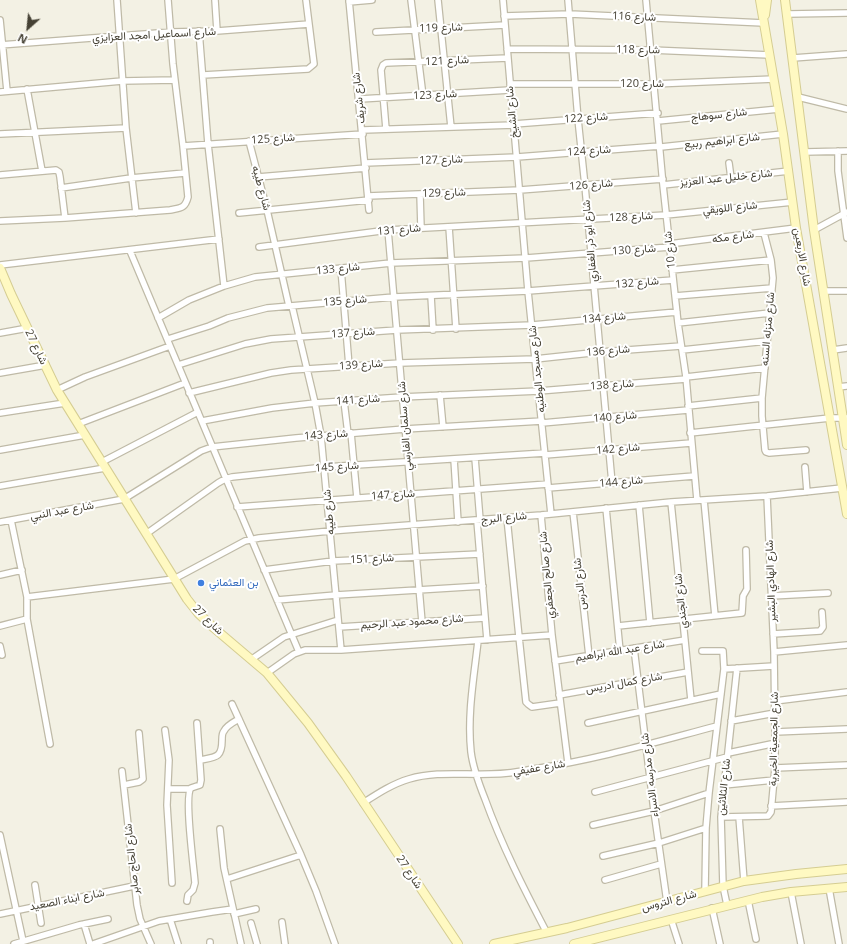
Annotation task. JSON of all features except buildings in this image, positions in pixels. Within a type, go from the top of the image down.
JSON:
[{"type":"street","points":[[117,0],[118,36],[126,128],[136,213]]},
{"type":"street","points":[[0,221],[136,213],[181,208],[186,204],[188,197],[168,0]]},
{"type":"street","points":[[215,0],[217,31]]},
{"type":"street","points":[[203,75],[308,69],[314,64],[306,0]]},
{"type":"street","points":[[349,1],[372,0]]},
{"type":"street","points":[[412,0],[414,29],[423,96]]},
{"type":"street","points":[[438,0],[451,127]]},
{"type":"street","name":"شارع الشيخ","points":[[503,0],[523,224]]},
{"type":"street","name":"شارع ابو ذر الغفاري","points":[[568,0],[612,483]]},
{"type":"street","name":"شارع 10","points":[[646,0],[658,113],[666,215],[678,323],[686,378],[697,500]]},
{"type":"street","name":"شارع الاربعين","points":[[760,0],[783,134],[796,228],[847,514]]},
{"type":"street","points":[[764,23],[767,0]]},
{"type":"street","points":[[780,0],[788,14],[847,13]]},
{"type":"street","name":"شارع الاربعين","points":[[785,0],[788,14],[814,230],[847,445]]},
{"type":"street","name":"شارع شريف","points":[[349,1],[360,99],[368,198]]},
{"type":"street","name":"شارع 116","points":[[504,16],[570,14],[764,23]]},
{"type":"street","points":[[0,20],[7,91]]},
{"type":"street","name":"شارع اسماعيل امجد العزايزي","points":[[2,44],[309,24]]},
{"type":"street","name":"شارع 119","points":[[376,32],[505,25]]},
{"type":"street","points":[[200,31],[208,144],[224,286]]},
{"type":"street","name":"شارع 118","points":[[507,49],[651,50],[770,55]]},
{"type":"street","points":[[793,58],[847,54]]},
{"type":"street","name":"شارع 121","points":[[384,98],[381,70],[383,65],[386,64],[508,58]]},
{"type":"street","name":"شارع 120","points":[[510,87],[575,83],[654,84],[774,79]]},
{"type":"street","points":[[0,92],[122,81],[175,80]]},
{"type":"street","name":"شارع 123","points":[[360,99],[423,96],[510,87]]},
{"type":"street","points":[[27,89],[42,171]]},
{"type":"street","points":[[798,97],[847,109]]},
{"type":"street","points":[[384,98],[386,130]]},
{"type":"street","name":"شارع سوهاج","points":[[658,121],[779,109]]},
{"type":"street","name":"شارع 122","points":[[514,124],[658,113]]},
{"type":"street","name":"شارع 125","points":[[183,146],[386,130],[514,124]]},
{"type":"street","points":[[0,134],[126,128]]},
{"type":"street","name":"شارع ابراهيم ربيع","points":[[660,146],[783,134]]},
{"type":"street","name":"شارع طيبه","points":[[249,141],[299,337],[315,403],[321,436],[341,650]]},
{"type":"street","name":"شارع 124","points":[[517,157],[660,146]]},
{"type":"street","points":[[838,151],[838,171],[845,213],[847,238]]},
{"type":"street","points":[[805,152],[847,151]]},
{"type":"street","name":"شارع 127","points":[[258,177],[366,166],[517,157]]},
{"type":"street","points":[[729,163],[731,178]]},
{"type":"street","points":[[0,176],[56,170],[59,172],[65,218]]},
{"type":"street","name":"شارع خليل عبد العزيز","points":[[663,185],[788,171]]},
{"type":"street","points":[[61,188],[131,178],[185,173]]},
{"type":"street","name":"شارع 126","points":[[520,190],[663,179]]},
{"type":"street","name":"شارع 129","points":[[239,213],[368,198],[420,194],[520,190]]},
{"type":"street","points":[[420,194],[421,228]]},
{"type":"street","points":[[368,198],[369,210]]},
{"type":"street","name":"شارع اللويقي","points":[[666,215],[793,202]]},
{"type":"street","points":[[814,230],[845,213]]},
{"type":"street","name":"شارع 128","points":[[523,224],[666,215]]},
{"type":"street","name":"شارع 131","points":[[259,247],[388,230],[523,224]]},
{"type":"street","name":"شارع مسجد الوطنيه","points":[[523,224],[528,292],[551,514]]},
{"type":"street","points":[[449,227],[456,329]]},
{"type":"street","name":"شارع مكه","points":[[670,246],[796,228]]},
{"type":"street","name":"شارع سلمان الفارسي","points":[[388,230],[422,622]]},
{"type":"street","name":"شارع منزله السنه","points":[[764,233],[771,260],[773,278],[762,398],[765,450],[767,453],[806,450]]},
{"type":"street","points":[[0,265],[219,239]]},
{"type":"street","name":"شارع 130","points":[[526,258],[670,246]]},
{"type":"street","points":[[130,250],[298,652]]},
{"type":"street","name":"شارع 133","points":[[158,318],[189,300],[224,286],[255,277],[391,264],[526,258]]},
{"type":"street","points":[[672,270],[771,260]]},
{"type":"street","name":"شارع 27","points":[[0,268],[57,390],[174,580],[198,613],[267,673],[323,744],[458,944]]},
{"type":"street","points":[[340,269],[349,366]]},
{"type":"street","name":"شارع 132","points":[[528,292],[674,280]]},
{"type":"street","points":[[675,296],[772,288]]},
{"type":"street","points":[[824,291],[847,291]]},
{"type":"street","name":"شارع 135","points":[[168,339],[247,312],[291,306],[394,297],[528,292]]},
{"type":"street","points":[[431,296],[433,330]]},
{"type":"street","name":"شارع 134","points":[[532,325],[677,312]]},
{"type":"street","points":[[678,323],[770,313]]},
{"type":"street","name":"شارع 137","points":[[178,365],[258,341],[397,330],[433,330],[532,325]]},
{"type":"street","points":[[0,333],[28,328]]},
{"type":"street","name":"شارع 136","points":[[536,359],[600,352],[682,348],[767,341]]},
{"type":"street","points":[[57,390],[85,377],[170,346]]},
{"type":"street","points":[[833,350],[847,348]]},
{"type":"street","name":"شارع 139","points":[[189,393],[272,373],[306,369],[400,362],[536,359]]},
{"type":"street","points":[[0,373],[46,366]]},
{"type":"street","name":"شارع 138","points":[[539,391],[686,378],[765,368]]},
{"type":"street","points":[[78,424],[185,383]]},
{"type":"street","points":[[838,387],[847,386]]},
{"type":"street","name":"شارع 141","points":[[202,421],[272,408],[315,403],[402,397],[539,391]]},
{"type":"street","points":[[440,395],[443,427]]},
{"type":"street","name":"شارع 140","points":[[542,422],[607,418],[762,398]]},
{"type":"street","points":[[344,401],[354,465],[357,498]]},
{"type":"street","points":[[0,413],[65,403]]},
{"type":"street","points":[[0,486],[104,465],[198,412]]},
{"type":"street","points":[[690,433],[830,418],[844,418]]},
{"type":"street","name":"شارع 143","points":[[124,499],[201,451],[212,446],[405,429],[542,422]]},
{"type":"street","points":[[0,450],[85,435]]},
{"type":"street","name":"شارع 142","points":[[545,454],[691,443]]},
{"type":"street","name":"شارع 145","points":[[146,534],[225,479],[325,467],[545,454]]},
{"type":"street","points":[[475,458],[480,554],[487,640]]},
{"type":"street","points":[[454,459],[458,522]]},
{"type":"street","points":[[804,467],[807,492]]},
{"type":"street","name":"شارع 144","points":[[548,486],[612,483],[694,476]]},
{"type":"street","name":"شارع 147","points":[[238,507],[456,490],[548,486]]},
{"type":"street","name":"شارع البرج","points":[[174,580],[251,539],[330,531],[507,518],[671,502],[767,496],[842,488]]},
{"type":"street","name":"شارع الهادي البشير","points":[[767,496],[774,666]]},
{"type":"street","name":"شارع عبد النبي","points":[[0,522],[124,499]]},
{"type":"street","points":[[704,500],[715,616]]},
{"type":"street","name":"شارع الجندي","points":[[671,502],[691,700]]},
{"type":"street","points":[[639,506],[650,623]]},
{"type":"street","points":[[606,508],[620,651]]},
{"type":"street","name":"شارع الدرس","points":[[572,512],[589,656]]},
{"type":"street","name":"شارع صالح الجعفري","points":[[541,515],[552,635],[568,763]]},
{"type":"street","points":[[507,518],[518,637],[528,704],[532,707],[560,703]]},
{"type":"street","points":[[11,520],[27,596],[27,619],[50,744]]},
{"type":"street","points":[[618,626],[741,613],[743,610],[744,596],[747,589],[746,550]]},
{"type":"street","name":"شارع 151","points":[[264,570],[333,561],[480,554]]},
{"type":"street","points":[[0,575],[22,570]]},
{"type":"street","points":[[27,596],[174,580]]},
{"type":"street","points":[[277,600],[336,594],[483,586]]},
{"type":"street","points":[[771,596],[828,593]]},
{"type":"street","points":[[773,634],[818,632],[822,627],[822,612]]},
{"type":"street","name":"شارع محمود عبد الرحيم","points":[[339,627],[485,618]]},
{"type":"street","points":[[0,626],[27,619]]},
{"type":"street","points":[[252,659],[291,634],[338,620]]},
{"type":"street","points":[[267,673],[289,656],[305,650],[341,650],[552,635]]},
{"type":"street","name":"شارع عبد الله ابراهيم","points":[[555,662],[685,640]]},
{"type":"street","points":[[478,641],[471,710],[471,754],[476,775],[490,814],[515,873],[547,933]]},
{"type":"street","points":[[774,652],[847,645]]},
{"type":"street","points":[[0,646],[2,655]]},
{"type":"street","name":"شارع مدرسه الاسراء","points":[[634,648],[666,902]]},
{"type":"street","name":"شارع الثلاثين","points":[[702,651],[723,651],[724,669],[708,793],[705,891]]},
{"type":"street","points":[[724,669],[774,666]]},
{"type":"street","name":"شارع الجمعية الخيرية","points":[[771,809],[776,743],[774,666]]},
{"type":"street","name":"شارع الثلاثين","points":[[727,905],[723,886],[721,817],[737,668]]},
{"type":"street","name":"شارع كمال ادريس","points":[[559,695],[688,672]]},
{"type":"street","points":[[774,702],[847,692]]},
{"type":"street","points":[[588,723],[720,694]]},
{"type":"street","points":[[232,704],[301,855],[336,944]]},
{"type":"street","points":[[731,721],[775,713]]},
{"type":"street","points":[[200,760],[213,758],[220,754],[222,750],[222,735],[224,730],[226,727],[239,719]]},
{"type":"street","points":[[168,789],[190,789],[199,786],[201,783],[197,723]]},
{"type":"street","name":"شارع عفيفي","points":[[363,803],[393,785],[408,779],[425,775],[476,775],[513,772],[568,763],[646,745],[717,726]]},
{"type":"street","points":[[775,732],[847,729]]},
{"type":"street","points":[[165,730],[168,760],[167,805],[172,883]]},
{"type":"street","points":[[124,785],[139,782],[143,779],[139,733]]},
{"type":"street","points":[[595,792],[776,743]]},
{"type":"street","points":[[775,768],[847,765]]},
{"type":"street","name":"شارع الحاج صابر","points":[[122,771],[138,912],[151,944]]},
{"type":"street","points":[[724,785],[774,780]]},
{"type":"street","points":[[187,901],[188,895],[190,891],[193,890],[195,883],[189,820],[190,789]]},
{"type":"street","points":[[593,825],[654,811],[708,793]]},
{"type":"street","points":[[721,817],[768,816],[771,809],[847,802]]},
{"type":"street","points":[[739,817],[744,881]]},
{"type":"street","points":[[603,856],[658,843],[706,828]]},
{"type":"street","points":[[220,829],[223,860],[241,944]]},
{"type":"street","points":[[0,835],[23,941]]},
{"type":"street","points":[[227,879],[301,855]]},
{"type":"street","points":[[606,880],[661,864]]},
{"type":"street","name":"شارع التروس","points":[[494,944],[547,933],[744,881],[847,869]]},
{"type":"street","points":[[35,885],[41,923]]},
{"type":"street","name":"شارع ابناء الصعيد","points":[[0,914],[134,886]]},
{"type":"street","name":"شارع التروس","points":[[577,944],[602,940],[671,919],[748,900],[791,892],[847,887]]},
{"type":"street","points":[[829,888],[839,944]]},
{"type":"street","points":[[791,892],[801,944]]},
{"type":"street","points":[[748,900],[756,939]]},
{"type":"street","points":[[712,908],[720,944]]},
{"type":"street","points":[[93,944],[143,926],[170,919],[256,909]]},
{"type":"street","points":[[14,944],[84,924],[108,919]]},
{"type":"street","points":[[170,919],[178,944]]},
{"type":"street","points":[[671,919],[679,944]]},
{"type":"street","points":[[282,922],[285,944]]},
{"type":"street","points":[[251,923],[257,944]]},
{"type":"street","points":[[84,924],[90,944]]},
{"type":"place","name":"بن العثماني","points":[[201,583]]}]
